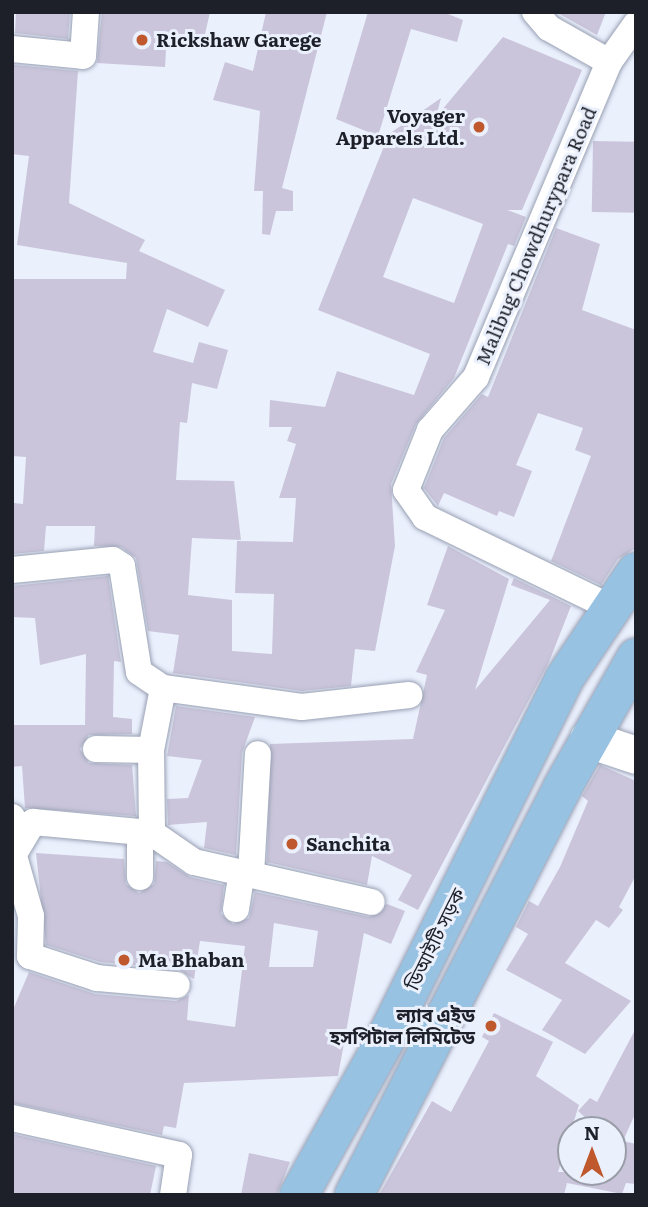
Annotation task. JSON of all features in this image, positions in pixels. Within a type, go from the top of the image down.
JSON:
[{"type":"main road","name":"ডিআইটি সড়ক","points":[[299,1195],[384,1042],[564,679],[636,572]]},
{"type":"main road","points":[[354,1195],[608,724],[636,658]]},
{"type":"main road","points":[[564,679],[608,724]]},
{"type":"main road","points":[[338,1195],[376,1150]]},
{"type":"street","points":[[12,50],[83,56],[86,12]]},
{"type":"street","points":[[535,12],[549,28],[609,62]]},
{"type":"street","name":"Malibug Chowdhurypara Road","points":[[612,608],[425,517],[406,490],[430,430],[476,377],[609,62],[632,36]]},
{"type":"street","points":[[12,570],[113,560],[122,566],[139,672],[163,688],[302,706],[409,695]]},
{"type":"street","points":[[140,877],[146,833],[151,750],[163,688]]},
{"type":"street","points":[[608,724],[606,740],[636,755]]},
{"type":"street","points":[[96,749],[151,750]]},
{"type":"street","points":[[236,909],[246,872],[258,754]]},
{"type":"street","points":[[12,817],[13,857],[31,916],[30,956],[97,978],[177,985]]},
{"type":"street","points":[[13,857],[33,822],[146,833],[194,862],[372,902]]},
{"type":"street","points":[[12,1118],[178,1155],[173,1195]]},
{"type":"building","points":[[16,12],[70,12],[68,39],[15,33]]},
{"type":"building","name":"Rickshaw Garege","points":[[102,12],[210,12],[205,34],[167,34],[165,67],[97,63]]},
{"type":"building","points":[[266,12],[327,12],[282,188],[293,191],[293,211],[276,211],[270,235],[262,234],[263,191],[254,191],[260,111],[213,100],[225,62],[253,71]]},
{"type":"building","points":[[368,12],[443,12],[463,20],[457,42],[411,29],[378,136],[336,119]]},
{"type":"building","points":[[556,12],[606,12],[597,35]]},
{"type":"building","points":[[503,37],[582,70],[522,210],[507,210],[526,217],[514,246],[508,244],[454,378],[416,424],[391,484],[395,546],[375,651],[355,649],[351,686],[302,691],[173,673],[179,635],[148,631],[136,558],[121,547],[94,546],[95,526],[46,526],[44,551],[12,554],[14,503],[23,504],[26,457],[12,456],[12,279],[126,279],[127,263],[17,245],[29,156],[12,154],[14,65],[78,71],[69,203],[145,240],[139,251],[225,290],[208,327],[167,309],[153,352],[193,363],[199,342],[228,350],[217,389],[192,383],[187,423],[180,422],[176,480],[234,481],[241,540],[192,538],[188,595],[232,600],[232,651],[272,654],[274,594],[235,593],[237,541],[293,542],[296,498],[279,498],[296,444],[287,441],[292,427],[269,427],[270,400],[325,407],[337,371],[414,395],[430,354],[318,310],[389,134],[441,98],[436,117]],"holes":[[[413,198],[483,224],[454,303],[383,277]]]},
{"type":"building","points":[[593,141],[636,142],[635,213],[592,212]]},
{"type":"building","points":[[556,228],[600,244],[582,310],[636,330],[636,548],[618,559],[601,585],[551,561],[591,456],[575,450],[583,428],[538,413],[516,465],[532,471],[514,517],[499,511],[497,516],[444,493],[438,506],[424,488],[444,438],[482,394],[488,397]]},
{"type":"building","points":[[448,546],[509,579],[475,690],[550,600],[511,585],[514,578],[571,606],[549,662],[418,910],[398,900],[412,875],[372,856],[367,885],[267,862],[270,744],[413,739],[427,675],[416,672],[445,610],[427,605]]},
{"type":"building","points":[[108,576],[121,662],[114,661],[113,717],[132,719],[132,734],[89,735],[80,749],[89,763],[132,765],[136,816],[25,808],[22,766],[12,767],[12,725],[85,725],[86,654],[40,665],[35,618],[12,617],[12,586]]},
{"type":"building","points":[[176,706],[255,717],[242,753],[236,855],[204,848],[207,822],[168,825],[167,799],[188,798],[202,760],[167,756]]},
{"type":"building","points":[[600,765],[636,781],[636,875],[619,907],[623,910],[609,928],[596,920],[565,963],[631,1001],[585,1054],[542,1030],[562,1000],[506,970],[528,934],[516,927],[529,901],[538,906],[560,867],[588,801],[582,796]]},
{"type":"building","points":[[36,853],[124,859],[126,884],[139,893],[154,884],[156,861],[167,862],[190,877],[224,885],[221,914],[233,924],[249,918],[255,892],[369,917],[387,904],[405,911],[391,944],[364,933],[338,1076],[184,1083],[176,1128],[164,1126],[162,1135],[12,1103],[12,1012],[29,972],[95,994],[176,1001],[189,995],[187,1020],[235,1027],[245,946],[200,941],[194,979],[178,969],[100,962],[46,945]],"holes":[[[274,923],[318,931],[313,967],[269,967]]]},
{"type":"building","points":[[494,1013],[553,1042],[536,1076],[579,1105],[576,1116],[557,1116],[557,1186],[566,1186],[564,1195],[379,1195],[432,1101],[451,1112],[489,1041],[482,1037]]},
{"type":"building","points":[[636,1028],[636,1112],[627,1132],[627,1116],[584,1116],[578,1111],[590,1098],[597,1102]]},
{"type":"building","points":[[12,1134],[156,1166],[150,1195],[12,1195]]},
{"type":"building","points":[[627,1142],[636,1144],[636,1184],[627,1183]]},
{"type":"building","points":[[249,1153],[290,1162],[277,1195],[241,1195]]},
{"type":"building","points":[[582,1186],[625,1186],[622,1194]]},
{"type":"place","name":"Rickshaw Garege","points":[[142,40]]},
{"type":"place","name":"Voyager Apparels Ltd.","points":[[479,127]]},
{"type":"place","name":"Sanchita","points":[[292,844]]},
{"type":"place","name":"Ma Bhaban","points":[[124,960]]},
{"type":"place","name":"ল্যাব এইড হসপিটাল লিমিটেড","points":[[491,1026]]}]
